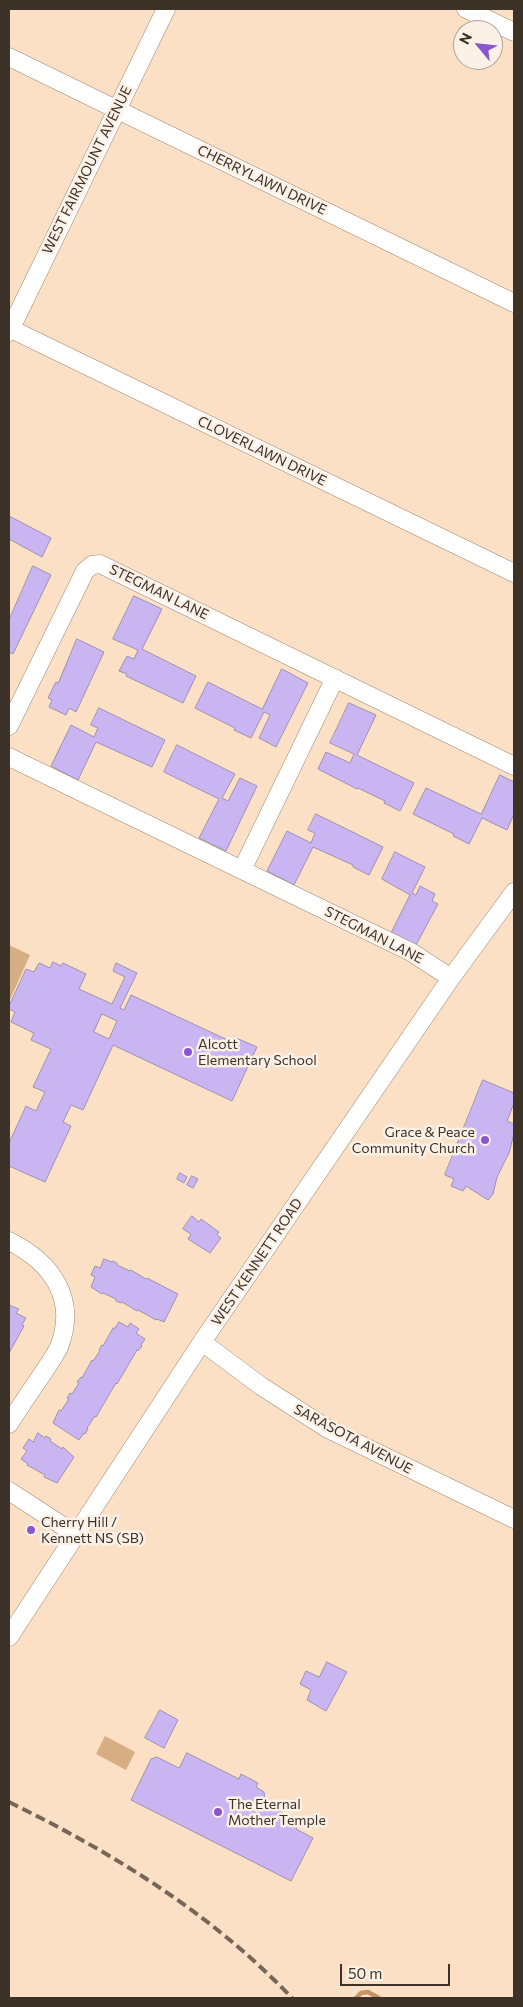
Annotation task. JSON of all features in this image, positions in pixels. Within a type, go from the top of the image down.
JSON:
[{"type":"street","name":"WEST FAIRMOUNT AVENUE","points":[[9,329],[166,9]]},
{"type":"street","points":[[466,9],[514,32]]},
{"type":"street","name":"CHERRYLAWN DRIVE","points":[[9,57],[514,303]]},
{"type":"street","name":"CLOVERLAWN DRIVE","points":[[9,329],[514,573]]},
{"type":"street","name":"STEGMAN LANE","points":[[9,726],[83,573],[94,564],[103,564],[514,766]]},
{"type":"street","points":[[242,870],[335,678]]},
{"type":"street","name":"STEGMAN LANE","points":[[9,756],[411,952],[451,978]]},
{"type":"street","name":"WEST KENNETT ROAD","points":[[9,1637],[202,1342],[451,978],[514,892]]},
{"type":"street","points":[[9,1241],[32,1253],[48,1269],[60,1290],[64,1318],[62,1337],[54,1355],[9,1424]]},
{"type":"street","name":"SARASOTA AVENUE","points":[[202,1342],[261,1386],[328,1429],[514,1519]]},
{"type":"street","points":[[9,1491],[75,1534]]},
{"type":"shaded area","points":[[9,945],[30,955],[9,1002]]},
{"type":"shaded area","points":[[105,1736],[135,1752],[126,1770],[96,1754]]},
{"type":"building","points":[[9,516],[51,538],[42,557],[9,539]]},
{"type":"building","points":[[33,566],[51,575],[13,654],[9,652],[9,620]]},
{"type":"building","points":[[134,596],[162,609],[142,649],[196,676],[183,703],[119,671],[127,656],[134,659],[138,650],[113,639]]},
{"type":"building","points":[[77,639],[104,652],[76,712],[69,708],[66,715],[49,707],[52,700],[48,698],[56,682],[58,683]]},
{"type":"building","points":[[282,669],[308,683],[276,747],[259,738],[270,715],[264,712],[251,738],[195,708],[208,682],[262,709]]},
{"type":"building","points":[[349,703],[376,715],[357,755],[414,783],[400,811],[384,803],[385,801],[318,769],[326,752],[350,763],[354,754],[330,743]]},
{"type":"building","points":[[99,708],[165,740],[152,767],[96,742],[78,780],[51,766],[71,725],[94,737],[98,728],[91,725]]},
{"type":"building","points":[[177,745],[235,774],[222,798],[228,801],[240,778],[257,786],[226,851],[199,838],[219,799],[164,772]]},
{"type":"building","points":[[500,775],[514,782],[514,814],[507,830],[482,818],[469,844],[453,836],[454,834],[413,814],[426,788],[481,814]]},
{"type":"building","points":[[316,814],[383,847],[369,875],[353,867],[353,865],[313,847],[294,885],[267,871],[287,831],[311,843],[315,833],[308,830]]},
{"type":"building","points":[[395,852],[425,867],[412,893],[416,895],[420,886],[435,894],[432,901],[438,904],[416,945],[391,933],[410,895],[382,879]]},
{"type":"building","points":[[53,962],[61,966],[63,963],[86,974],[79,989],[112,1004],[125,977],[113,971],[116,963],[137,973],[120,1008],[124,1010],[131,995],[232,1042],[234,1037],[257,1047],[232,1101],[113,1045],[83,1110],[71,1105],[63,1122],[71,1126],[45,1182],[9,1166],[9,1143],[26,1106],[36,1111],[45,1092],[33,1087],[51,1049],[31,1040],[34,1033],[11,1022],[15,1012],[9,1009],[9,1006],[26,969],[34,972],[39,963],[50,968]],"holes":[[[102,1014],[117,1021],[109,1039],[94,1032]]]},
{"type":"building","name":"Grace & Peace Community Church","points":[[483,1080],[514,1093],[514,1103],[507,1121],[514,1124],[514,1134],[509,1153],[497,1177],[493,1194],[488,1200],[466,1186],[463,1191],[451,1186],[454,1179],[445,1175]]},
{"type":"building","points":[[180,1173],[187,1177],[184,1183],[177,1179]]},
{"type":"building","points":[[192,1176],[198,1179],[193,1188],[187,1185]]},
{"type":"building","points":[[192,1216],[199,1222],[201,1219],[219,1232],[217,1235],[221,1238],[210,1253],[188,1239],[191,1234],[183,1229]]},
{"type":"building","points":[[104,1259],[117,1263],[117,1265],[178,1294],[164,1322],[116,1301],[116,1299],[102,1294],[91,1287],[95,1277],[91,1275],[95,1266],[100,1268]]},
{"type":"building","points":[[9,1305],[19,1309],[16,1313],[26,1318],[22,1325],[24,1326],[9,1353]]},
{"type":"building","points":[[119,1322],[128,1327],[130,1323],[139,1329],[136,1333],[145,1339],[96,1417],[87,1428],[85,1434],[79,1440],[53,1423],[59,1410],[61,1411],[69,1399],[67,1398],[70,1393],[72,1394],[79,1383],[77,1382],[82,1378],[113,1328]]},
{"type":"building","points":[[38,1433],[45,1438],[46,1436],[51,1439],[50,1441],[62,1449],[63,1447],[74,1457],[57,1483],[44,1477],[45,1475],[27,1465],[21,1459],[27,1451],[23,1448],[29,1439],[33,1442]]},
{"type":"building","points":[[327,1662],[347,1672],[326,1711],[307,1700],[311,1690],[300,1684],[306,1671],[319,1677]]},
{"type":"building","points":[[160,1710],[178,1720],[164,1748],[145,1738]]},
{"type":"building","name":"The Eternal Mother Temple","points":[[187,1753],[239,1779],[241,1774],[258,1783],[256,1787],[264,1792],[265,1799],[263,1803],[300,1822],[296,1829],[313,1838],[291,1881],[131,1800],[151,1759],[157,1757],[179,1768]]},
{"type":"waterway","points":[[356,1998],[361,1993],[368,1992],[379,1998]]},
{"type":"railway","points":[[9,1802],[86,1842],[159,1887],[228,1939],[261,1967],[292,1998]]},
{"type":"place","name":"Alcott Elementary School","points":[[188,1052]]},
{"type":"place","name":"Grace & Peace Community Church","points":[[485,1140]]},
{"type":"place","name":"Cherry Hill / Kennett NS (SB)","points":[[31,1530]]},
{"type":"place","name":"The Eternal Mother Temple","points":[[218,1812]]}]
